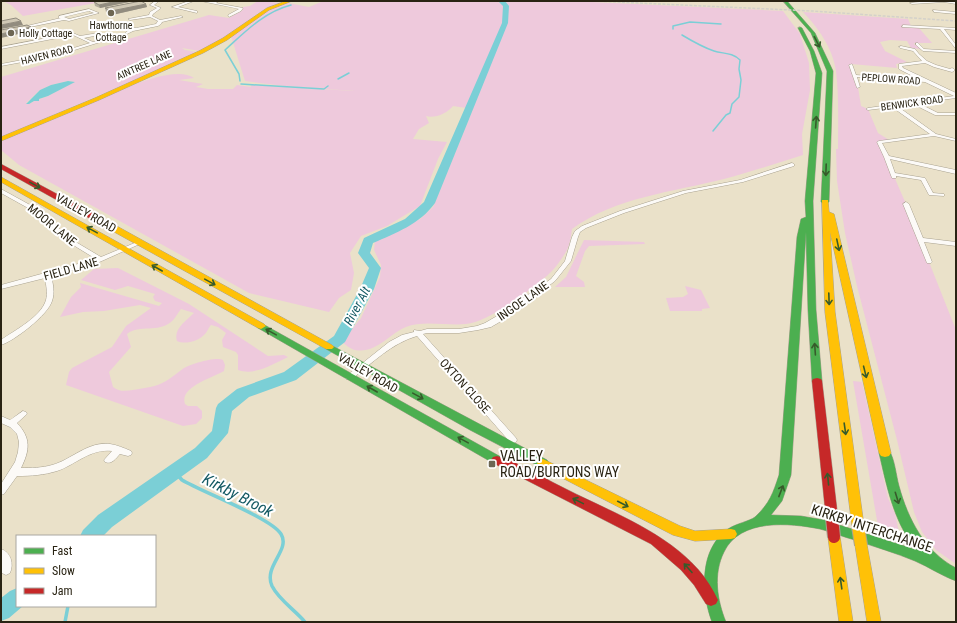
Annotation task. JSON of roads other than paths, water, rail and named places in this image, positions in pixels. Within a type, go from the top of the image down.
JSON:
[{"type":"main road","name":"AINTREE LANE","points":[[1,139],[97,99],[201,52],[224,39],[268,9],[284,1]]},
{"type":"main road","points":[[777,1],[803,33],[812,51],[819,73],[810,201],[812,310],[817,376],[834,537],[846,622]]},
{"type":"main road","points":[[785,1],[813,33],[830,72],[825,194],[830,312],[858,526],[874,622]]},
{"type":"main road","name":"VALLEY ROAD","points":[[1,166],[507,445],[677,531],[695,536],[731,534]]},
{"type":"main road","name":"VALLEY ROAD","points":[[1,179],[496,459],[655,540],[686,566],[699,581],[711,600]]},
{"type":"main road","points":[[825,194],[835,230],[861,353],[896,499],[910,530],[918,542],[941,566]]},
{"type":"main road","points":[[758,522],[774,507],[782,490],[785,475],[801,237],[810,201]]},
{"type":"main road","name":"KIRKBY INTERCHANGE","points":[[719,622],[711,600],[710,577],[714,557],[721,544],[731,534],[746,526],[758,522],[783,520],[816,523],[910,552],[941,566],[956,575]]},
{"type":"street","points":[[150,16],[151,13],[158,8],[152,4],[157,1]]},
{"type":"street","points":[[192,1],[174,7],[196,12]]},
{"type":"street","points":[[203,1],[241,8],[229,16]]},
{"type":"street","points":[[213,3],[217,1]]},
{"type":"street","points":[[912,3],[954,2]]},
{"type":"street","points":[[16,28],[62,19],[60,17],[87,11],[95,12],[103,10]]},
{"type":"street","points":[[934,11],[956,13]]},
{"type":"street","points":[[130,18],[150,16],[160,21],[181,17]]},
{"type":"street","points":[[113,24],[116,27],[132,30],[157,25],[160,21]]},
{"type":"street","points":[[904,26],[956,29]]},
{"type":"street","points":[[940,28],[956,48]]},
{"type":"street","points":[[128,33],[132,30]]},
{"type":"street","name":"HAVEN ROAD","points":[[1,48],[67,34],[73,34],[92,44]]},
{"type":"street","name":"HAVEN ROAD","points":[[80,38],[98,34]]},
{"type":"street","name":"HAVEN ROAD","points":[[1,65],[48,56],[105,40]]},
{"type":"street","points":[[917,44],[923,51],[956,52]]},
{"type":"street","points":[[901,47],[914,50],[919,58],[925,62],[952,71]]},
{"type":"street","points":[[925,62],[900,65],[901,69],[956,96]]},
{"type":"street","points":[[851,65],[856,76],[858,87]]},
{"type":"street","name":"PEPLOW ROAD","points":[[856,76],[927,82]]},
{"type":"street","name":"BENWICK ROAD","points":[[868,109],[956,96]]},
{"type":"street","points":[[914,103],[937,114],[955,112]]},
{"type":"street","points":[[892,105],[934,135]]},
{"type":"street","points":[[942,196],[931,194],[926,181],[923,179],[894,175],[879,142],[934,135],[956,140]]},
{"type":"street","points":[[887,157],[956,172]]},
{"type":"street","name":"INGOE LANE","points":[[349,377],[392,344],[405,336],[417,332],[459,331],[478,328],[500,318],[553,280],[568,261],[575,237],[578,232],[598,221],[685,192],[741,181],[792,165]]},
{"type":"street","name":"MOOR LANE","points":[[1,191],[39,212],[67,239],[102,260]]},
{"type":"street","points":[[906,204],[929,262]]},
{"type":"street","points":[[921,240],[956,244]]},
{"type":"street","name":"FIELD LANE","points":[[1,287],[48,276],[102,260],[139,243]]},
{"type":"street","points":[[1,343],[44,309],[49,298],[48,276]]},
{"type":"street","name":"OXTON CLOSE","points":[[417,332],[513,440]]},
{"type":"street","points":[[11,423],[24,414]]},
{"type":"street","points":[[1,419],[11,423],[21,434],[23,441],[23,454],[15,472],[1,491]]},
{"type":"street","points":[[15,472],[37,472],[54,468],[98,447],[108,446],[128,453]]},
{"type":"street","points":[[108,460],[119,450]]},
{"type":"street","points":[[1,553],[6,558],[6,570]]},
{"type":"water","points":[[68,81],[75,82],[39,99],[39,101],[26,104],[40,90],[51,85]]},
{"type":"waterway","name":"River Alt","points":[[91,535],[105,521],[201,453],[220,433],[224,408],[243,393],[290,376],[340,339],[367,289],[375,268],[364,253],[368,241],[409,221],[417,216],[429,203],[505,23],[506,6],[501,1]]},
{"type":"waterway","points":[[240,81],[239,74],[225,50],[255,23],[272,12],[291,5]]},
{"type":"waterway","points":[[673,29],[673,26],[690,22],[721,24]]},
{"type":"waterway","points":[[682,35],[705,48],[731,54],[740,60],[739,69],[741,80],[739,97],[732,104],[730,113],[726,115],[713,131]]},
{"type":"waterway","points":[[338,79],[349,73]]},
{"type":"waterway","points":[[241,84],[324,89],[328,86]]},
{"type":"waterway","name":"Kirkby Brook","points":[[175,472],[182,480],[264,520],[281,534],[283,546],[271,572],[270,579],[272,586],[279,596],[305,622]]},
{"type":"waterway","name":"River Alt","points":[[1,611],[16,599]]},
{"type":"waterway","points":[[65,622],[68,607]]},
{"type":"railway","points":[[595,1],[812,11],[956,21]]},
{"type":"place","name":"Hawthorne Cottage","points":[[111,13]]},
{"type":"place","name":"Holly Cottage","points":[[11,33]]},
{"type":"place","name":"VALLEY ROAD/BURTONS WAY","points":[[492,464]]}]
